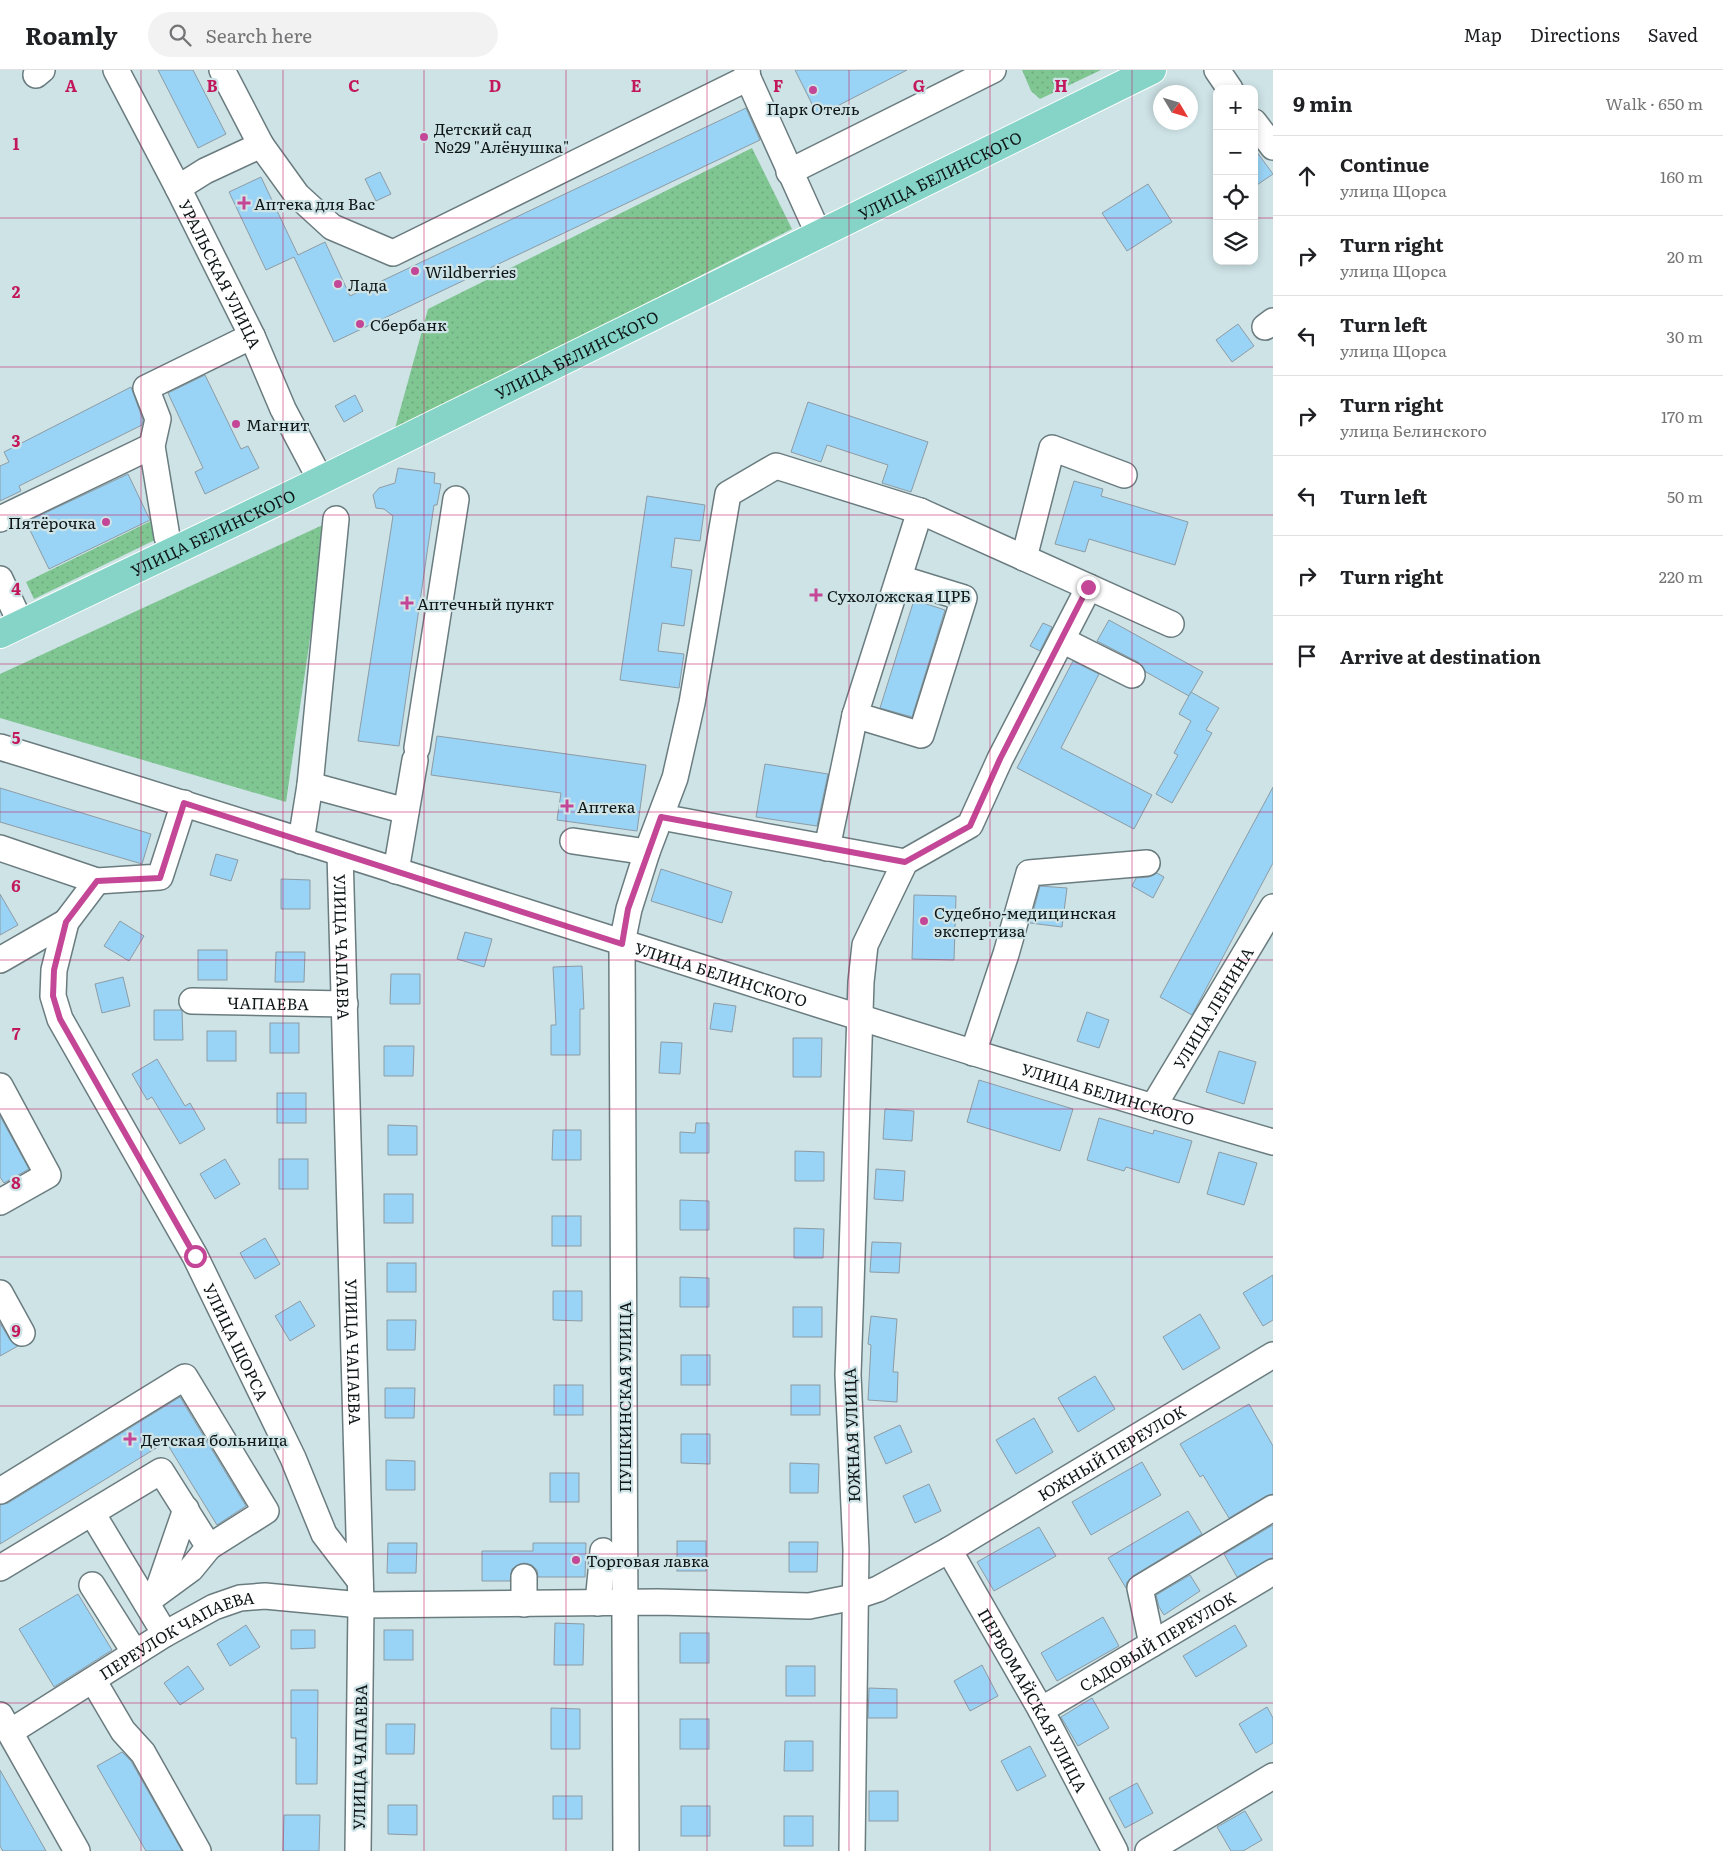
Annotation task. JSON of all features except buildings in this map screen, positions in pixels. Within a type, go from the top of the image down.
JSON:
[{"type":"main road","name":"УЛИЦА БЕЛИНСКОГО","points":[[11,629],[819,235],[1152,70]]},
{"type":"street","name":"УРАЛЬСКАЯ УЛИЦА","points":[[116,70],[252,336],[283,409],[320,479]]},
{"type":"street","points":[[222,70],[260,145],[297,195],[332,227],[393,253],[747,74],[789,172],[819,235]]},
{"type":"street","points":[[789,172],[993,70]]},
{"type":"street","points":[[1217,70],[1227,85]]},
{"type":"street","points":[[1258,127],[1273,147]]},
{"type":"street","points":[[178,188],[205,171],[260,145]]},
{"type":"street","points":[[174,550],[167,537],[152,446],[158,419],[146,388],[252,336]]},
{"type":"street","points":[[0,519],[152,446]]},
{"type":"street","points":[[1024,558],[1052,448],[1124,475]]},
{"type":"street","name":"ПУШКИНСКАЯ УЛИЦА","points":[[626,1851],[622,944],[628,909],[675,778],[692,703],[728,494],[776,466],[920,511],[1171,624]]},
{"type":"street","points":[[396,871],[456,499]]},
{"type":"street","points":[[827,848],[855,714],[920,511]]},
{"type":"street","points":[[301,840],[310,785],[336,520]]},
{"type":"street","points":[[855,714],[921,735],[964,598],[899,578]]},
{"type":"street","points":[[0,579],[11,629]]},
{"type":"street","points":[[661,817],[905,862],[970,826],[1000,759],[1088,587]]},
{"type":"street","points":[[1062,640],[1132,675]]},
{"type":"street","name":"УЛИЦА БЕЛИНСКОГО","points":[[0,748],[184,803],[860,1019],[1273,1142]]},
{"type":"street","points":[[310,785],[406,811]]},
{"type":"street","points":[[0,848],[97,881],[160,878],[184,803]]},
{"type":"street","points":[[573,842],[647,852]]},
{"type":"street","name":"УЛИЦА ЧАПАЕВА","points":[[340,853],[361,1593],[358,1851]]},
{"type":"street","name":"ЮЖНАЯ УЛИЦА","points":[[852,1851],[856,1550],[848,1375],[861,982],[865,945],[905,862]]},
{"type":"street","points":[[973,1053],[1006,954],[1028,872],[1147,863]]},
{"type":"street","name":"УЛИЦА ЩОРСА","points":[[97,881],[66,922],[54,970],[53,996],[60,1019],[195,1256],[293,1458],[324,1534],[361,1593]]},
{"type":"street","name":"УЛИЦА ЛЕНИНА","points":[[1153,1107],[1273,907]]},
{"type":"street","points":[[0,960],[66,922]]},
{"type":"street","name":"ЧАПАЕВА","points":[[192,1001],[345,1004]]},
{"type":"street","points":[[0,1086],[48,1175],[0,1202]]},
{"type":"street","points":[[0,1293],[22,1333]]},
{"type":"street","name":"ЮЖНЫЙ ПЕРЕУЛОК","points":[[625,1602],[809,1606],[854,1597],[878,1589],[949,1550],[1273,1355]]},
{"type":"street","points":[[0,1491],[185,1377],[266,1511],[209,1547],[191,1569],[151,1597]]},
{"type":"street","points":[[0,1568],[161,1471],[209,1547]]},
{"type":"street","points":[[1152,1644],[1140,1588],[1273,1508]]},
{"type":"street","points":[[151,1597],[186,1509]]},
{"type":"street","points":[[92,1513],[151,1597],[165,1634]]},
{"type":"street","name":"ПЕРВОМАЙСКАЯ УЛИЦА","points":[[949,1550],[1041,1710],[1115,1851]]},
{"type":"street","points":[[598,1603],[603,1551]]},
{"type":"street","name":"САДОВЫЙ ПЕРЕУЛОК","points":[[1041,1710],[1273,1572]]},
{"type":"street","points":[[524,1577],[524,1604]]},
{"type":"street","points":[[92,1585],[135,1653]]},
{"type":"street","name":"ПЕРЕУЛОК ЧАПАЕВА","points":[[5,1723],[93,1680],[165,1634],[214,1607],[240,1598],[361,1593],[524,1604],[625,1602]]},
{"type":"street","points":[[93,1680],[123,1731],[143,1753],[198,1851]]},
{"type":"street","points":[[5,1723],[77,1851]]},
{"type":"street","points":[[1148,1851],[1273,1776]]},
{"type":"green space","points":[[1022,70],[1101,70],[1040,99],[1031,91]]},
{"type":"green space","points":[[752,148],[792,229],[394,432],[428,309]]},
{"type":"green space","points":[[157,518],[165,535],[34,599],[26,582]]},
{"type":"green space","points":[[327,523],[286,802],[0,718],[0,674]]},
{"type":"place","name":"Парк Отель","points":[[813,90]]},
{"type":"place","name":"Детский сад №29 \"Алёнушка\"","points":[[424,137]]},
{"type":"place","name":"Аптека для Вас","points":[[244,203]]},
{"type":"place","name":"Wildberries","points":[[415,271]]},
{"type":"place","name":"Лада","points":[[338,284]]},
{"type":"place","name":"Сбербанк","points":[[360,324]]},
{"type":"place","name":"Магнит","points":[[236,424]]},
{"type":"place","name":"Пятёрочка","points":[[106,522]]},
{"type":"place","name":"Сухоложская ЦРБ","points":[[816,595]]},
{"type":"place","name":"Аптечный пункт","points":[[407,603]]},
{"type":"place","name":"Аптека","points":[[567,806]]},
{"type":"place","name":"Судебно-медицинская экспертиза","points":[[924,921]]},
{"type":"place","name":"Детская больница","points":[[130,1439]]},
{"type":"place","name":"Торговая лавка","points":[[576,1560]]},
{"type":"route","points":[[195,1256],[60,1019],[53,996],[54,970],[66,922],[97,881],[160,878],[184,803],[622,944],[627,924],[628,909],[661,817],[905,862],[970,826],[1000,759],[1088,587]]}]
